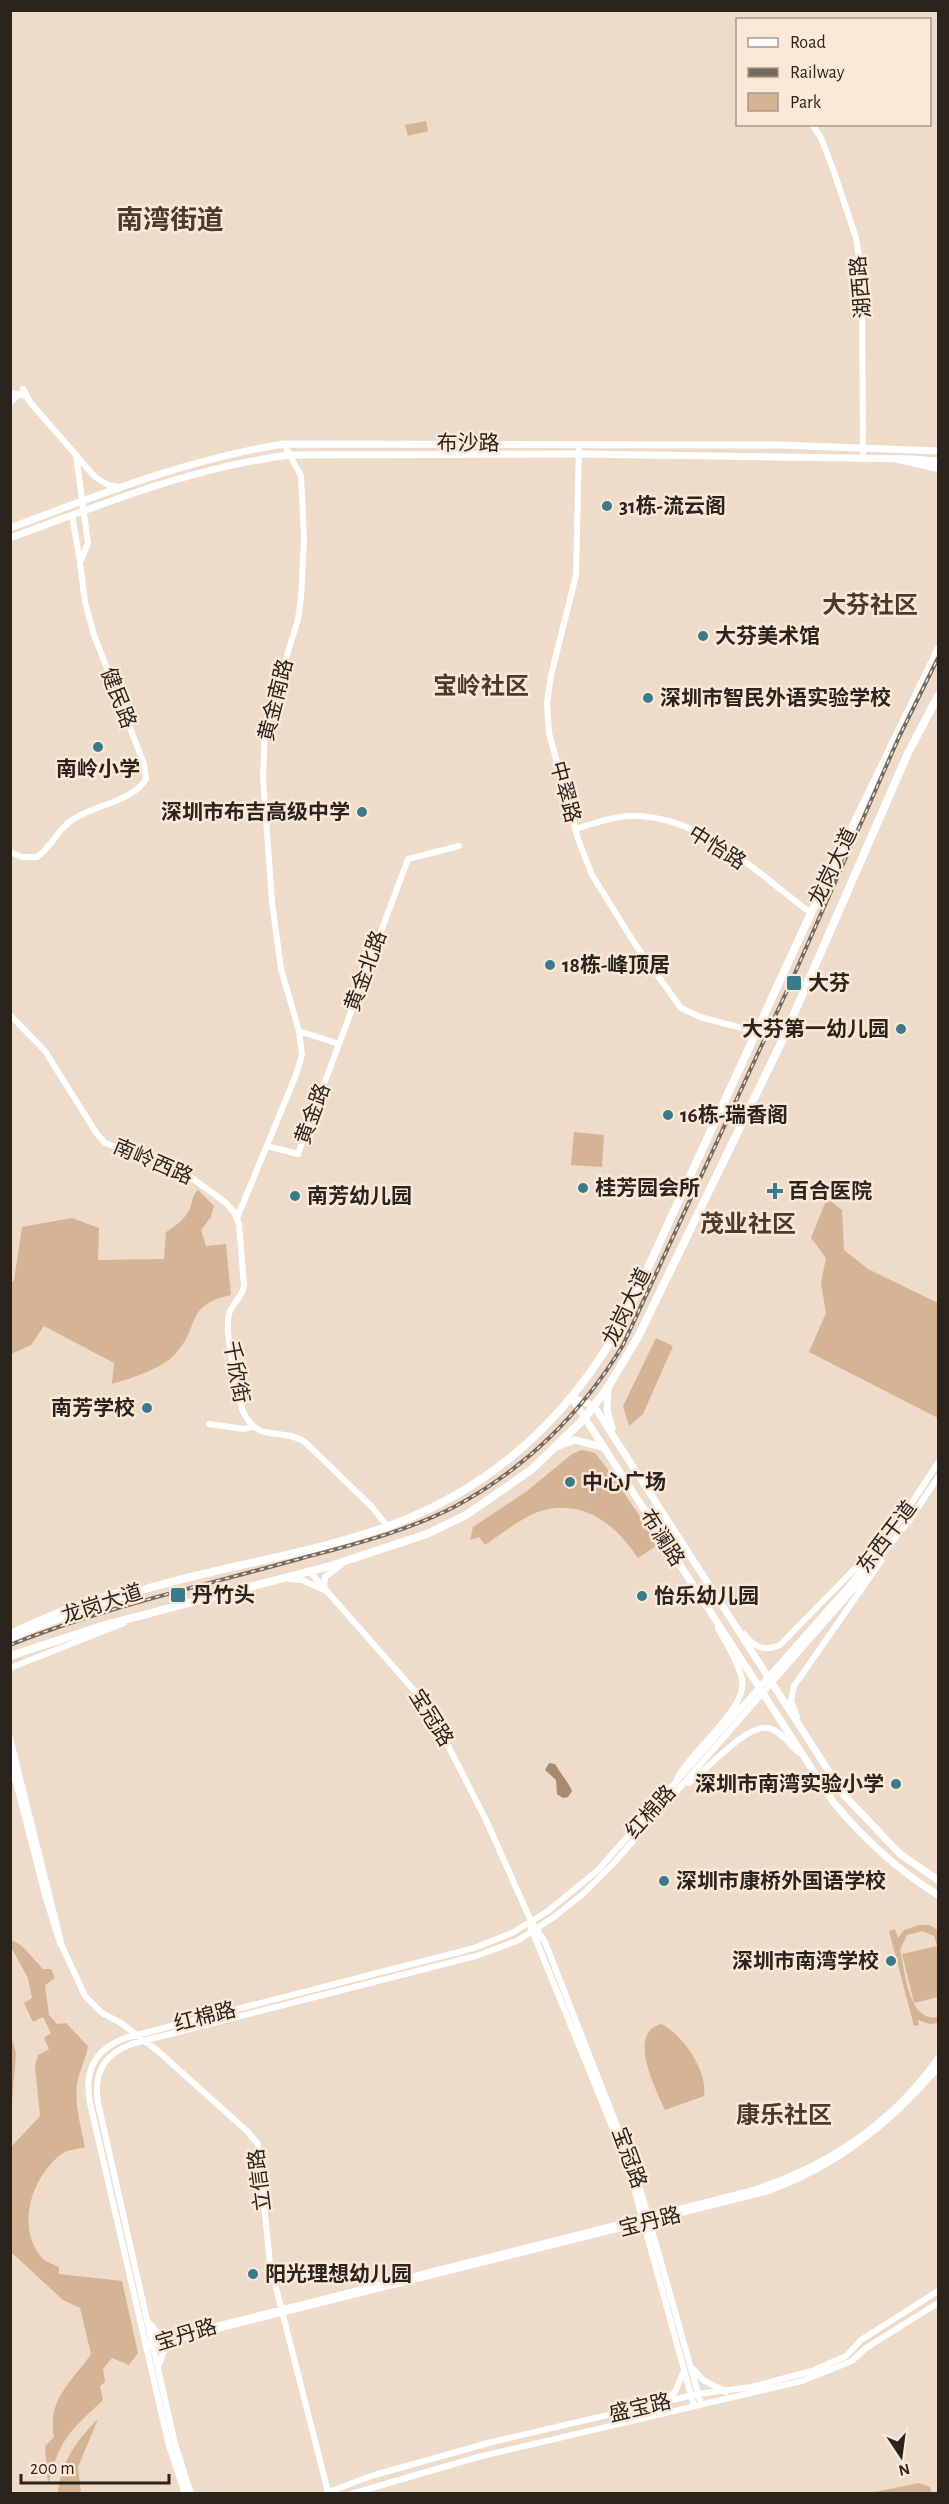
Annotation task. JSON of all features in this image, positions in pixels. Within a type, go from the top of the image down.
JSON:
[{"type":"highway","points":[[898,459],[939,468]]},
{"type":"highway","name":"龙岗大道","points":[[10,1638],[77,1610],[157,1586],[387,1526],[453,1497],[486,1476],[543,1430],[572,1398],[611,1344],[629,1309],[811,913],[939,650]]},
{"type":"highway","name":"龙岗大道","points":[[10,1656],[76,1633],[310,1572],[427,1533],[466,1515],[531,1470],[584,1419],[608,1387],[638,1337],[783,1039],[903,764],[939,696]]},
{"type":"main road","name":"布沙路","points":[[10,528],[203,459],[284,444],[864,447],[939,451]]},
{"type":"main road","name":"布沙路","points":[[10,538],[160,482],[206,469],[290,455],[579,454],[939,461]]},
{"type":"main road","points":[[608,1387],[607,1410],[614,1436]]},
{"type":"main road","points":[[572,1398],[594,1406]]},
{"type":"main road","name":"布澜路","points":[[572,1398],[798,1752],[834,1803],[863,1837],[911,1878],[939,1895]]},
{"type":"main road","name":"布澜路","points":[[594,1406],[844,1795],[900,1854],[939,1880]]},
{"type":"main road","points":[[556,1447],[575,1440],[603,1447]]},
{"type":"main road","points":[[645,1513],[658,1504]]},
{"type":"street","name":"湖西路","points":[[813,126],[821,138],[833,169],[856,238],[860,258],[865,347],[864,458]]},
{"type":"street","points":[[10,393],[23,393],[96,477],[108,485],[122,487]]},
{"type":"street","points":[[10,404],[23,393]]},
{"type":"street","name":"黄金南路","points":[[267,1146],[302,1056],[299,1031],[281,969],[272,902],[263,747],[265,728],[298,619],[301,598],[304,538],[301,476],[284,444]]},
{"type":"street","name":"中翠路","points":[[579,444],[576,574],[551,675],[547,703],[549,733],[575,829],[592,875],[681,1008],[700,1017],[783,1039]]},
{"type":"street","name":"健民路","points":[[10,852],[22,857],[37,856],[61,828],[75,818],[134,792],[146,779],[142,757],[94,635],[83,592],[80,563],[88,543],[75,466],[76,455]]},
{"type":"street","points":[[95,496],[99,488],[96,477]]},
{"type":"street","points":[[72,515],[80,563]]},
{"type":"street","name":"中怡路","points":[[575,829],[628,816],[657,818],[694,830],[720,845],[811,913]]},
{"type":"street","name":"黄金北路","points":[[339,1044],[408,859],[459,846]]},
{"type":"street","name":"南岭西路","points":[[10,1015],[45,1051],[105,1143],[182,1171],[225,1202],[237,1218]]},
{"type":"street","points":[[299,1031],[339,1044]]},
{"type":"street","name":"黄金路","points":[[267,1146],[298,1154],[339,1044]]},
{"type":"street","points":[[237,1218],[267,1146]]},
{"type":"street","name":"千欣街","points":[[237,1218],[244,1286],[242,1295],[229,1314],[229,1330],[242,1409],[251,1427],[256,1431],[294,1437],[305,1442],[372,1508],[387,1526]]},
{"type":"street","points":[[209,1424],[244,1429],[251,1427]]},
{"type":"street","name":"东西干道","points":[[906,1519],[938,1467]]},
{"type":"street","name":"东西干道","points":[[696,1766],[856,1582],[939,1477]]},
{"type":"street","points":[[727,1612],[754,1646],[768,1649],[780,1645],[906,1519]]},
{"type":"street","points":[[808,1742],[791,1700],[794,1686],[906,1519]]},
{"type":"street","points":[[324,1590],[323,1582],[329,1572],[349,1560]]},
{"type":"street","name":"宝冠路","points":[[310,1572],[406,1679],[435,1721],[492,1830],[616,2134],[646,2220],[692,2368],[695,2395],[693,2406]]},
{"type":"street","points":[[274,1581],[302,1580],[324,1590]]},
{"type":"street","points":[[10,1633],[95,1598],[157,1586]]},
{"type":"street","points":[[10,1669],[149,1615]]},
{"type":"street","points":[[676,1788],[682,1768],[734,1707],[742,1691],[740,1671],[713,1619]]},
{"type":"street","points":[[676,1788],[759,1728],[776,1731],[798,1752]]},
{"type":"street","name":"立信路","points":[[10,1738],[47,1895],[62,1946],[85,1996],[102,2013],[145,2041],[248,2132],[258,2145],[267,2244],[326,2493]]},
{"type":"street","name":"立信路","points":[[10,1759],[21,1792]]},
{"type":"street","name":"红棉路","points":[[185,2493],[169,2446],[150,2345],[90,2103],[87,2081],[89,2071],[98,2054],[115,2041],[447,1957],[493,1941],[531,1921],[583,1884],[696,1766]]},
{"type":"street","name":"红棉路","points":[[191,2493],[180,2463],[159,2372],[150,2345],[147,2319],[98,2103],[96,2082],[102,2064],[121,2048],[464,1960],[509,1944],[569,1905],[598,1880],[676,1788]]},
{"type":"street","name":"宝丹路","points":[[646,2220],[764,2187],[817,2164],[854,2141],[885,2117],[939,2058]]},
{"type":"street","name":"宝丹路","points":[[150,2345],[766,2192],[819,2169],[857,2146],[889,2121],[939,2068]]},
{"type":"street","name":"宝冠路","points":[[646,2220],[683,2367],[701,2404]]},
{"type":"street","name":"盛宝路","points":[[326,2493],[371,2476],[465,2449],[695,2395],[727,2392],[786,2379],[846,2356],[861,2340],[939,2291]]},
{"type":"street","name":"盛宝路","points":[[351,2493],[478,2457],[782,2386],[836,2368],[855,2359],[866,2348],[939,2302]]},
{"type":"street","points":[[147,2319],[157,2332],[174,2338],[163,2353],[159,2372]]},
{"type":"street","points":[[656,2404],[679,2386],[683,2367]]},
{"type":"street","points":[[692,2368],[704,2380],[727,2392]]},
{"type":"green space","points":[[426,121],[428,131],[408,136],[405,125]]},
{"type":"green space","points":[[574,1132],[604,1135],[602,1167],[571,1165]]},
{"type":"green space","points":[[198,1190],[214,1206],[211,1217],[201,1230],[206,1246],[226,1244],[231,1295],[206,1304],[195,1318],[184,1343],[170,1359],[146,1372],[112,1384],[114,1363],[44,1326],[31,1345],[11,1354],[11,1281],[14,1281],[22,1227],[72,1218],[99,1228],[98,1260],[164,1259],[166,1232],[186,1216]]},
{"type":"green space","points":[[827,1198],[842,1210],[844,1250],[868,1269],[938,1303],[938,1418],[809,1352],[826,1313],[821,1283],[826,1258],[811,1238]]},
{"type":"green space","points":[[656,1338],[673,1346],[643,1414],[629,1426],[623,1406]]},
{"type":"green space","points":[[582,1450],[595,1453],[659,1544],[638,1558],[630,1546],[599,1518],[586,1512],[560,1508],[537,1512],[485,1545],[479,1537],[470,1540],[473,1527],[527,1491],[572,1454]]},
{"type":"green space","points":[[919,1925],[929,1925],[938,1930],[938,1949],[934,1936],[922,1931],[907,1935],[900,1950],[914,2004],[928,2017],[938,2017],[938,2023],[930,2024],[918,2020],[919,2025],[914,2026],[889,1931],[895,1929],[898,1938],[904,1930]]},
{"type":"green space","points":[[10,1939],[22,1946],[43,1969],[51,1969],[55,1978],[45,1985],[49,2015],[57,2024],[66,2023],[88,2046],[78,2079],[76,2096],[85,2147],[63,2153],[43,2174],[31,2202],[29,2217],[34,2245],[42,2258],[59,2267],[59,2274],[122,2281],[138,2353],[129,2365],[112,2358],[103,2369],[105,2382],[100,2386],[103,2400],[67,2437],[57,2456],[48,2485],[45,2446],[54,2437],[54,2412],[57,2402],[91,2354],[80,2308],[63,2300],[11,2252],[11,2147],[40,2116],[35,2066],[38,2055],[49,2049],[44,2038],[51,2033],[43,2017],[33,2022],[24,2003],[32,1998],[28,1978],[11,1947]]},
{"type":"green space","points":[[937,1946],[938,1997],[914,2003],[902,1954]]},
{"type":"green space","points":[[661,2024],[678,2036],[692,2055],[698,2065],[704,2086],[704,2096],[665,2110],[650,2075],[645,2049],[646,2038],[651,2029]]},
{"type":"green space","points":[[11,2037],[16,2053],[11,2115]]},
{"type":"green space","points":[[98,2419],[78,2467],[81,2493],[58,2493],[66,2462],[83,2435]]},
{"type":"green space","points":[[919,2483],[930,2487],[932,2493],[870,2493]]},
{"type":"shaded area","points":[[549,1763],[555,1764],[571,1788],[572,1791],[568,1797],[563,1798],[557,1794],[556,1780],[545,1770]]},
{"type":"railway","points":[[10,1645],[117,1608],[358,1543],[416,1524],[454,1507],[504,1476],[549,1438],[570,1416],[607,1370],[623,1345],[791,982],[899,737],[938,658]]},
{"type":"place","name":"31栋-流云阁","points":[[607,506]]},
{"type":"place","name":"大芬美术馆","points":[[703,636]]},
{"type":"place","name":"深圳市智民外语实验学校","points":[[648,698]]},
{"type":"place","name":"南岭小学","points":[[98,747]]},
{"type":"place","name":"深圳市布吉高级中学","points":[[362,812]]},
{"type":"place","name":"18栋-峰顶居","points":[[550,965]]},
{"type":"place","name":"大芬","points":[[794,983]]},
{"type":"place","name":"大芬第一幼儿园","points":[[901,1029]]},
{"type":"place","name":"16栋-瑞香阁","points":[[668,1115]]},
{"type":"place","name":"桂芳园会所","points":[[583,1188]]},
{"type":"place","name":"百合医院","points":[[775,1191]]},
{"type":"place","name":"南芳幼儿园","points":[[295,1196]]},
{"type":"place","name":"南芳学校","points":[[147,1408]]},
{"type":"place","name":"中心广场","points":[[570,1482]]},
{"type":"place","name":"丹竹头","points":[[178,1595]]},
{"type":"place","name":"怡乐幼儿园","points":[[642,1596]]},
{"type":"place","name":"深圳市南湾实验小学","points":[[896,1784]]},
{"type":"place","name":"深圳市康桥外国语学校","points":[[664,1881]]},
{"type":"place","name":"深圳市南湾学校","points":[[891,1961]]},
{"type":"place","name":"阳光理想幼儿园","points":[[253,2274]]},
{"type":"district","name":"南湾街道","points":[[170,220]]},
{"type":"district","name":"大芬社区","points":[[870,606]]},
{"type":"district","name":"宝岭社区","points":[[481,687]]},
{"type":"district","name":"茂业社区","points":[[748,1225]]},
{"type":"district","name":"康乐社区","points":[[784,2116]]}]
